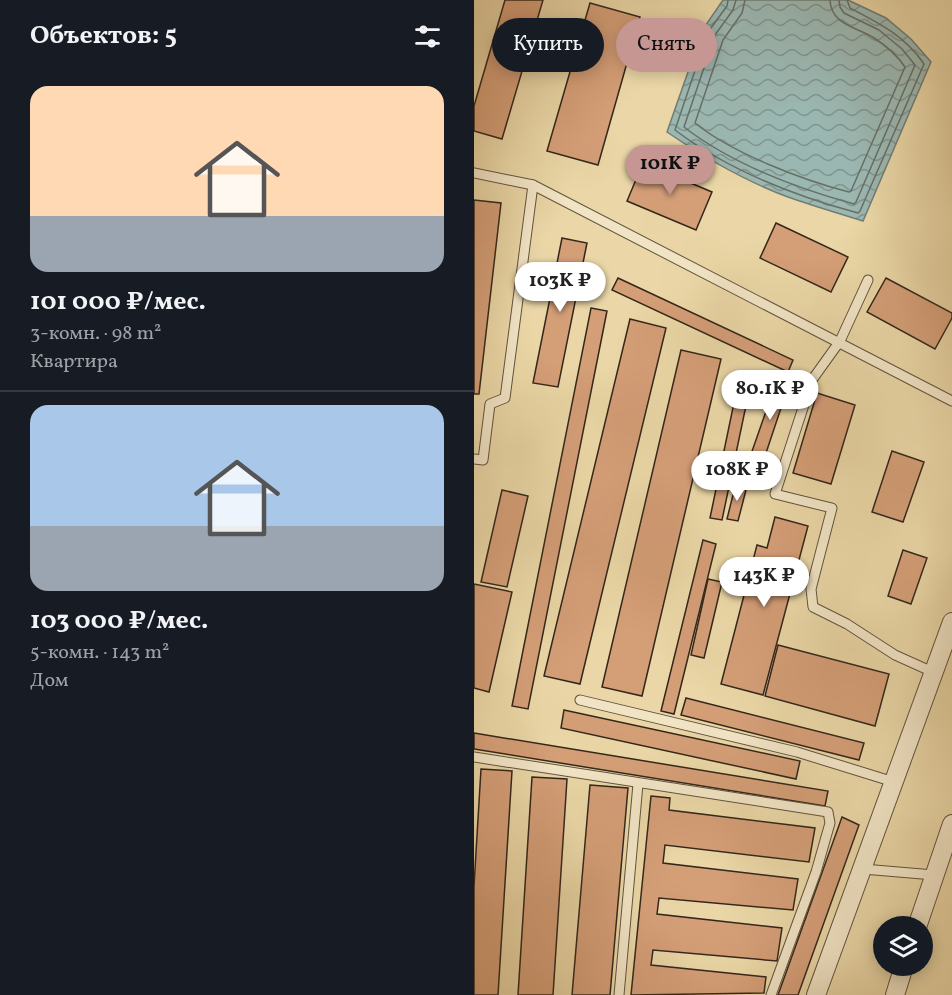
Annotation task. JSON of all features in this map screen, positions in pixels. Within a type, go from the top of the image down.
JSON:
[{"type":"street","points":[[816,995],[952,622]]},
{"type":"street","points":[[921,916],[952,824]]},
{"type":"street","points":[[895,995],[901,976]]},
{"type":"lane","points":[[474,173],[534,184],[952,401]]},
{"type":"lane","points":[[474,459],[483,460],[490,404],[505,398],[534,184]]},
{"type":"lane","points":[[868,280],[840,341],[812,380],[775,494],[832,508],[811,589],[813,608],[847,624],[895,655],[935,673]]},
{"type":"lane","points":[[580,700],[797,752],[895,782]]},
{"type":"lane","points":[[474,757],[828,812],[830,823],[816,872],[771,995]]},
{"type":"lane","points":[[619,995],[638,784]]},
{"type":"lane","points":[[863,869],[934,875]]},
{"type":"water","points":[[723,0],[848,0],[886,18],[911,39],[931,62],[863,221],[756,184],[711,160],[667,132],[688,72],[717,72],[717,18],[711,18]]},
{"type":"building","points":[[505,0],[543,0],[538,18],[500,18]]},
{"type":"building","points":[[590,3],[640,17],[616,18],[616,72],[624,72],[598,165],[547,151],[570,72],[604,72],[604,18],[586,18]]},
{"type":"building","points":[[492,44],[492,72],[522,72],[502,139],[474,131],[474,106]]},
{"type":"building","points":[[643,163],[712,192],[696,230],[627,201]]},
{"type":"building","points":[[474,200],[501,203],[479,394],[474,394]]},
{"type":"building","points":[[776,223],[848,257],[831,292],[760,258]]},
{"type":"building","points":[[562,238],[587,243],[558,387],[533,383]]},
{"type":"building","points":[[618,278],[793,360],[788,372],[612,290]]},
{"type":"building","points":[[886,278],[952,313],[952,318],[935,349],[867,312]]},
{"type":"building","points":[[591,308],[607,311],[528,709],[512,706]]},
{"type":"building","points":[[630,319],[666,328],[580,684],[544,676]]},
{"type":"building","points":[[681,350],[721,359],[642,696],[602,687]]},
{"type":"building","points":[[740,374],[752,377],[722,520],[710,518]]},
{"type":"building","points":[[777,380],[789,384],[763,462],[750,457]]},
{"type":"building","points":[[817,393],[855,405],[831,484],[793,473]]},
{"type":"building","points":[[892,451],[924,462],[903,522],[872,512]]},
{"type":"building","points":[[736,483],[747,486],[738,521],[727,519]]},
{"type":"building","points":[[502,490],[528,496],[507,587],[481,582]]},
{"type":"building","points":[[775,517],[808,526],[763,695],[721,684],[757,545],[767,548]]},
{"type":"building","points":[[703,540],[716,544],[674,714],[661,711]]},
{"type":"building","points":[[903,550],[927,558],[911,604],[888,596]]},
{"type":"building","points":[[708,579],[722,582],[704,658],[691,655]]},
{"type":"building","points":[[474,584],[512,592],[489,692],[474,688]]},
{"type":"building","points":[[778,645],[889,674],[875,726],[765,696]]},
{"type":"building","points":[[686,698],[864,743],[859,760],[681,715]]},
{"type":"building","points":[[564,710],[800,761],[796,779],[561,728]]},
{"type":"building","points":[[474,733],[828,791],[825,806],[474,749]]},
{"type":"building","points":[[481,769],[512,771],[498,995],[474,995],[474,886]]},
{"type":"building","points":[[532,777],[567,779],[553,995],[518,995]]},
{"type":"building","points":[[590,785],[628,788],[610,995],[572,995]]},
{"type":"building","points":[[651,796],[670,798],[669,810],[815,828],[809,862],[665,845],[663,863],[798,879],[793,910],[659,898],[657,914],[782,928],[777,961],[653,950],[651,965],[766,977],[764,993],[631,995]]},
{"type":"building","points":[[842,817],[859,825],[798,995],[778,995]]}]
